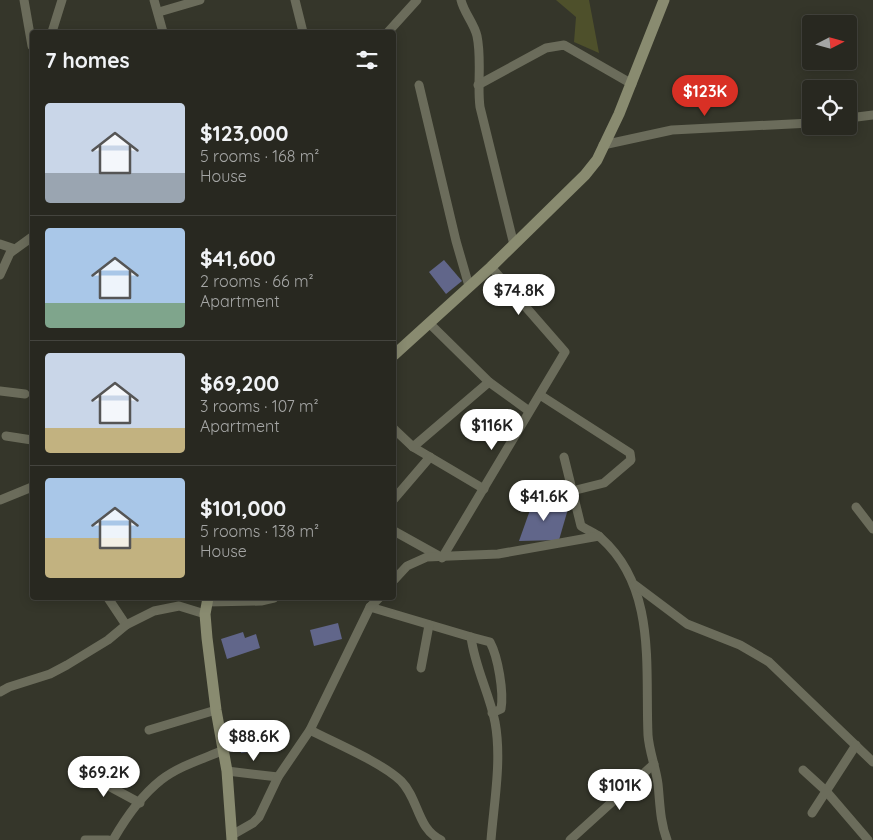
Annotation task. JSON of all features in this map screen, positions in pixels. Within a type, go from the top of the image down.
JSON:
[{"type":"street","points":[[24,0],[30,34]]},
{"type":"street","points":[[53,30],[62,0]]},
{"type":"street","points":[[154,0],[163,30]]},
{"type":"street","points":[[159,12],[200,0]]},
{"type":"street","points":[[295,0],[302,30]]},
{"type":"street","points":[[390,30],[417,0]]},
{"type":"street","points":[[461,0],[463,9],[476,33],[480,65],[478,85],[480,108],[514,245]]},
{"type":"street","points":[[396,353],[491,268],[598,160],[632,84],[664,0]]},
{"type":"street","points":[[478,85],[546,48],[564,45],[632,84]]},
{"type":"street","points":[[419,85],[442,186],[469,286]]},
{"type":"street","points":[[857,117],[873,115]]},
{"type":"street","points":[[604,145],[672,130],[802,123]]},
{"type":"street","points":[[0,275],[3,266],[15,249],[30,238]]},
{"type":"street","points":[[0,244],[15,249]]},
{"type":"street","points":[[442,558],[563,356],[564,349],[491,268]]},
{"type":"street","points":[[429,323],[489,382],[529,411]]},
{"type":"street","points":[[413,447],[489,382]]},
{"type":"street","points":[[0,391],[25,394]]},
{"type":"street","points":[[540,395],[630,453],[631,460],[608,481],[572,491]]},
{"type":"street","points":[[396,431],[413,447],[484,489]]},
{"type":"street","points":[[6,436],[30,440]]},
{"type":"street","points":[[396,497],[430,457]]},
{"type":"street","points":[[564,457],[581,526],[599,536],[624,564],[635,585],[642,607],[645,631],[648,738],[654,764],[660,811],[667,840]]},
{"type":"street","points":[[0,500],[30,488]]},
{"type":"street","points":[[856,507],[873,529]]},
{"type":"street","points":[[396,532],[442,558]]},
{"type":"street","points":[[396,576],[407,566],[427,557],[442,558],[498,554],[599,536]]},
{"type":"street","points":[[635,585],[686,624],[740,645],[769,662],[873,762]]},
{"type":"street","points":[[109,600],[126,625]]},
{"type":"street","points":[[0,692],[9,687],[50,674],[108,640],[126,625],[154,611],[180,602],[207,604],[265,600]]},
{"type":"street","points":[[207,604],[216,710],[227,771],[232,837],[253,824],[259,817],[278,777],[310,730],[370,607],[377,600]]},
{"type":"street","points":[[370,607],[490,642],[496,658],[503,702],[501,709],[492,713]]},
{"type":"street","points":[[421,668],[429,625]]},
{"type":"street","points":[[471,637],[480,678],[496,729],[497,751],[491,840]]},
{"type":"street","points":[[149,730],[216,710]]},
{"type":"street","points":[[310,730],[400,780],[410,793],[425,829],[441,840]]},
{"type":"street","points":[[812,813],[856,744]]},
{"type":"street","points":[[113,840],[125,819],[161,780],[180,768],[224,750]]},
{"type":"street","points":[[570,840],[654,764]]},
{"type":"street","points":[[79,770],[140,803]]},
{"type":"street","points":[[803,770],[826,790],[868,840]]},
{"type":"street","points":[[227,771],[278,777]]},
{"type":"street","points":[[85,840],[108,840]]},
{"type":"green space","points":[[556,0],[589,0],[599,53],[574,42],[576,17]]},
{"type":"building","points":[[444,260],[462,281],[446,294],[429,272]]},
{"type":"building","points":[[535,496],[568,509],[559,540],[519,541]]},
{"type":"building","points":[[338,623],[342,639],[314,646],[310,630]]},
{"type":"building","points":[[243,632],[245,638],[256,634],[260,648],[227,659],[221,639]]},
{"type":"building","points":[[258,724],[263,750],[241,753],[237,727]]}]
